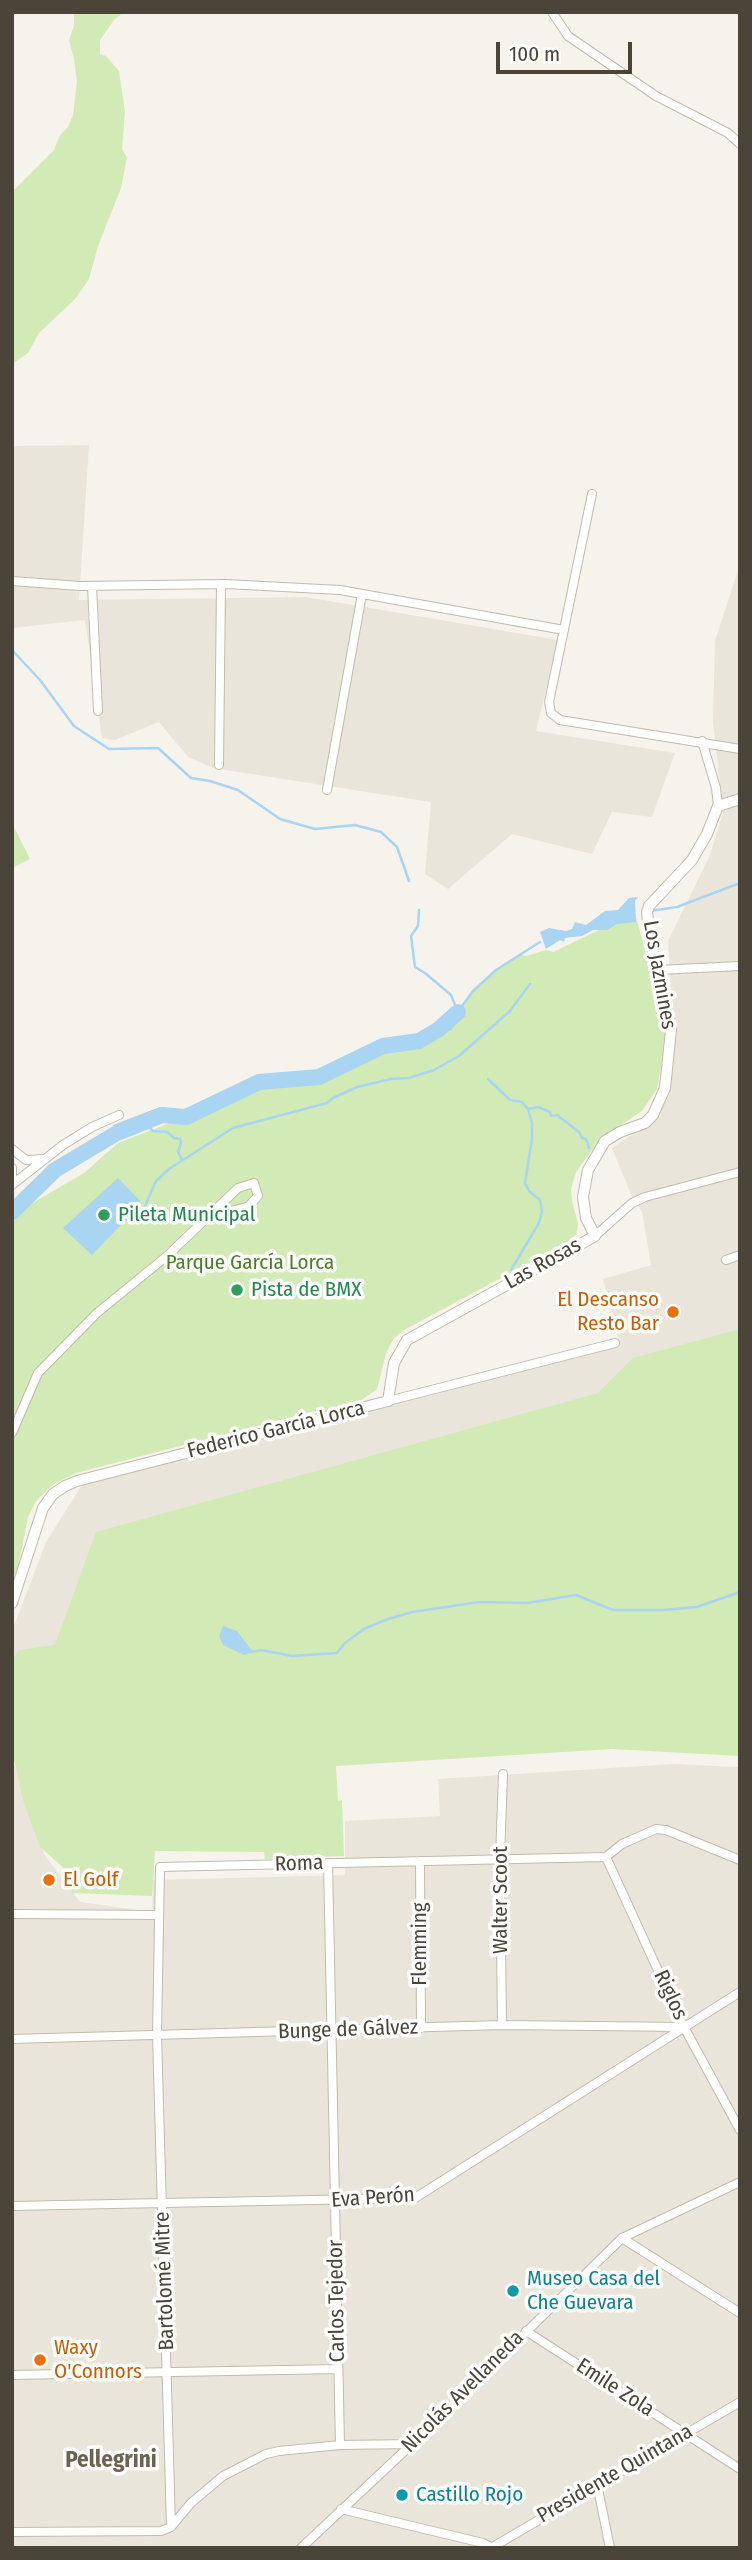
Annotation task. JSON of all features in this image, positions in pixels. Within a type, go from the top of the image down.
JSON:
[{"type":"street","points":[[552,12],[568,36],[656,96],[728,133],[740,144]]},
{"type":"street","points":[[592,494],[549,702],[551,713],[559,720],[740,749]]},
{"type":"street","points":[[12,581],[92,586],[221,584],[340,590],[564,631]]},
{"type":"street","points":[[219,765],[221,584]]},
{"type":"street","points":[[92,586],[98,711]]},
{"type":"street","points":[[327,790],[362,594]]},
{"type":"street","points":[[702,741],[716,788],[718,806],[740,799]]},
{"type":"street","name":"Los Jazmines","points":[[595,1236],[586,1218],[583,1197],[588,1170],[605,1141],[645,1123],[653,1115],[665,1088],[671,1030],[650,938],[649,906],[692,860],[707,834],[718,806]]},
{"type":"street","points":[[658,970],[740,966]]},
{"type":"street","points":[[13,1185],[45,1159],[92,1128],[119,1115]]},
{"type":"street","points":[[12,1149],[26,1160],[45,1159]]},
{"type":"street","points":[[12,1168],[13,1185]]},
{"type":"street","name":"Las Rosas","points":[[388,1401],[394,1363],[407,1340],[595,1236],[632,1203],[645,1197],[740,1172]]},
{"type":"street","points":[[12,1433],[38,1373],[97,1313],[208,1218],[237,1188],[254,1184],[258,1196],[249,1206],[208,1218]]},
{"type":"street","points":[[726,1259],[740,1255]]},
{"type":"street","name":"Federico García Lorca","points":[[12,1603],[43,1508],[53,1494],[65,1486],[615,1343]]},
{"type":"street","name":"Walter Scoot","points":[[502,2025],[500,1859],[503,1774]]},
{"type":"street","points":[[606,1857],[622,1844],[656,1829],[666,1829],[740,1860]]},
{"type":"street","name":"Roma","points":[[157,2035],[160,1867],[606,1857]]},
{"type":"street","name":"Riglos","points":[[606,1857],[684,2027],[740,2130]]},
{"type":"street","name":"Flemming","points":[[420,1861],[421,2028]]},
{"type":"street","name":"Carlos Tejedor","points":[[328,1863],[334,2030],[338,2369],[342,2430],[340,2445]]},
{"type":"street","points":[[12,1914],[159,1915]]},
{"type":"street","name":"Eva Perón","points":[[12,2206],[335,2202],[415,2198],[740,1992]]},
{"type":"street","name":"Bunge de Gálvez","points":[[12,2039],[502,2025],[684,2027]]},
{"type":"street","name":"Bartolomé Mitre","points":[[157,2035],[171,2527]]},
{"type":"street","name":"Nicolás Avellaneda","points":[[301,2548],[412,2444],[622,2238],[740,2182]]},
{"type":"street","points":[[622,2238],[740,2313]]},
{"type":"street","name":"Emile Zola","points":[[526,2330],[740,2469]]},
{"type":"street","points":[[12,2375],[338,2369]]},
{"type":"street","name":"Presidente Quintana","points":[[492,2548],[740,2402]]},
{"type":"street","points":[[12,2532],[161,2531],[171,2527],[191,2503],[223,2476],[266,2454],[340,2445],[412,2444]]},
{"type":"street","points":[[597,2484],[610,2548]]},
{"type":"street","points":[[341,2509],[492,2548]]},
{"type":"shaded area","points":[[89,445],[79,600],[306,597],[558,640],[536,731],[675,753],[652,817],[612,812],[592,854],[512,834],[448,889],[425,874],[431,802],[213,768],[188,757],[159,722],[115,740],[102,738],[85,620],[12,628],[12,446]]},
{"type":"shaded area","points":[[740,564],[740,1330],[598,1400],[51,1655],[12,1668],[12,1631],[46,1542],[87,1477],[619,1341],[603,1279],[651,1265],[642,1212],[632,1197],[612,1148],[661,1115],[671,994],[668,941],[710,855],[723,813],[713,722],[715,641]]},
{"type":"shaded area","points":[[12,1758],[44,1854],[80,1902],[152,1912],[153,1880],[345,1875],[345,1821],[440,1816],[438,1779],[673,1764],[740,1767],[740,2548],[12,2548]]},
{"type":"green space","points":[[74,12],[124,12],[114,20],[100,40],[100,54],[106,56],[119,71],[125,112],[122,149],[127,158],[121,188],[98,246],[89,279],[75,299],[39,333],[28,353],[12,364],[12,192],[54,150],[73,115],[77,82],[69,40],[74,26]]},
{"type":"green space","points":[[12,823],[30,859],[12,868]]},
{"type":"green space","name":"Parque García Lorca","points":[[635,913],[667,1032],[657,1089],[642,1111],[600,1139],[576,1172],[571,1189],[578,1224],[577,1233],[570,1241],[404,1330],[394,1338],[386,1353],[377,1389],[353,1406],[332,1411],[315,1411],[76,1473],[54,1484],[36,1501],[28,1517],[18,1568],[12,1579],[12,1215],[84,1173],[118,1143],[186,1117],[259,1082],[319,1077],[383,1046],[419,1041],[462,1010],[473,991],[496,970],[521,954],[526,956],[546,950],[553,952]]},
{"type":"green space","points":[[740,1329],[740,1756],[612,1749],[336,1766],[338,1801],[342,1800],[344,1856],[265,1859],[264,1852],[155,1851],[152,1896],[72,1893],[65,1869],[40,1847],[23,1800],[12,1751],[12,1661],[19,1650],[55,1645],[96,1532],[598,1393],[633,1358]]},
{"type":"water","points":[[638,897],[635,901],[636,922],[617,924],[607,930],[593,930],[582,936],[565,938],[564,942],[560,940],[546,949],[540,932],[549,928],[566,931],[572,929],[575,922],[586,925],[605,911],[618,910],[629,898]]},
{"type":"water","points":[[160,1107],[163,1121],[119,1139],[113,1125]]},
{"type":"water","name":"Pileta Municipal","points":[[118,1178],[142,1203],[92,1255],[63,1228]]},
{"type":"water","points":[[223,1626],[237,1631],[253,1652],[244,1655],[223,1645],[219,1636]]},
{"type":"waterway","points":[[12,650],[40,680],[74,726],[109,749],[158,748],[191,778],[238,790],[280,819],[315,829],[355,825],[381,832],[397,847],[409,881]]},
{"type":"waterway","points":[[650,911],[677,907],[740,883]]},
{"type":"waterway","points":[[419,910],[418,926],[411,936],[415,967],[451,995],[458,1012]]},
{"type":"waterway","points":[[458,1012],[473,991],[496,970],[540,942]]},
{"type":"waterway","points":[[130,1211],[142,1213],[156,1181],[169,1169],[233,1128],[327,1103],[357,1087],[409,1078],[434,1070],[459,1056],[510,1011],[530,984]]},
{"type":"waterway","points":[[12,1212],[55,1170],[117,1133],[162,1115],[186,1117],[259,1082],[319,1077],[383,1046],[419,1041],[439,1029],[458,1012]]},
{"type":"waterway","points":[[439,1029],[447,1026],[451,1029]]},
{"type":"waterway","points":[[488,1079],[510,1100],[522,1102],[528,1109],[538,1107],[550,1112],[551,1116],[557,1115],[586,1139],[589,1148]]},
{"type":"waterway","points":[[511,1270],[539,1223],[542,1211],[540,1200],[529,1191],[525,1183],[532,1139],[532,1123],[528,1109]]},
{"type":"waterway","points":[[148,1126],[153,1131],[167,1132],[180,1139],[178,1152],[182,1160]]},
{"type":"waterway","points":[[251,1652],[261,1650],[292,1656],[337,1653],[345,1643],[364,1629],[385,1620],[412,1612],[480,1602],[527,1603],[576,1595],[613,1610],[663,1610],[697,1607],[740,1592]]},
{"type":"place","name":"Pileta Municipal","points":[[104,1215]]},
{"type":"place","name":"Pista de BMX","points":[[237,1290]]},
{"type":"place","name":"El Descanso Resto Bar","points":[[673,1312]]},
{"type":"place","name":"El Golf","points":[[49,1880]]},
{"type":"place","name":"Museo Casa del Che Guevara","points":[[513,2291]]},
{"type":"place","name":"Waxy O'Connors","points":[[40,2360]]},
{"type":"place","name":"Castillo Rojo","points":[[402,2495]]},
{"type":"district","name":"Pellegrini","points":[[111,2461]]}]
